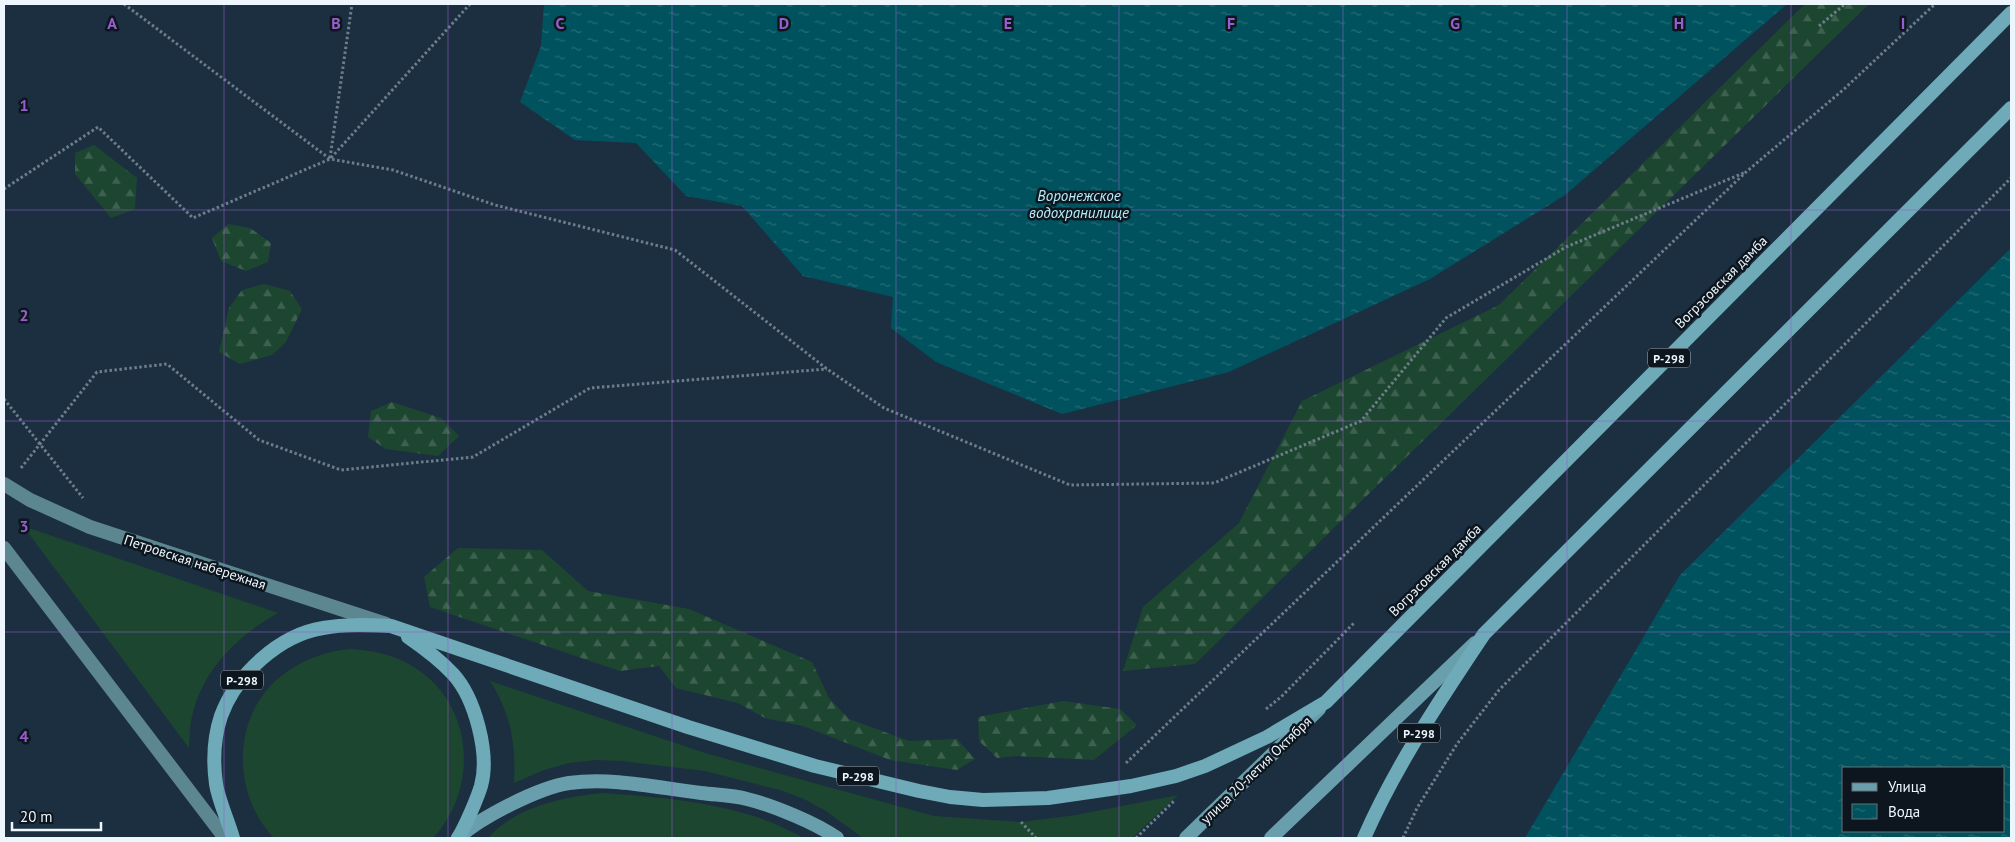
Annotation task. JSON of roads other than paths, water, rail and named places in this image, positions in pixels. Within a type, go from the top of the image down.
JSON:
[{"type":"highway","name":"Вогрэсовская дамба","points":[[1326,702],[2011,13]]},
{"type":"highway","name":"Р-298","points":[[1364,838],[1379,804],[1428,717],[1484,634],[2011,108]]},
{"type":"highway","name":"Р-298","points":[[232,838],[216,785],[214,751],[221,716],[237,685],[260,659],[289,640],[321,628],[356,625],[391,626],[688,727],[806,763],[950,798],[974,800],[1048,798],[1131,786],[1176,776],[1205,766],[1267,737],[1326,702]]},
{"type":"highway","points":[[391,626],[425,648],[454,675],[474,708],[483,746],[481,785],[458,838]]},
{"type":"main road","name":"Петровская набережная","points":[[6,485],[30,500],[90,527],[391,626]]},
{"type":"main road","points":[[4,548],[225,838]]},
{"type":"main road","points":[[1272,838],[1484,634]]},
{"type":"main road","name":"улица 20-летия Октября","points":[[1186,838],[1326,702]]},
{"type":"main road","points":[[458,838],[516,802],[542,791],[567,784],[589,781],[746,798],[786,813],[837,838]]},
{"type":"water","name":"Воронежское водохранилище","points":[[544,4],[1787,4],[1565,195],[1430,279],[1229,372],[1062,414],[936,362],[891,328],[893,297],[803,276],[742,206],[686,196],[636,143],[575,140],[520,102],[541,46]]},
{"type":"water","points":[[2011,248],[2011,838],[1525,838],[1680,575]]}]
